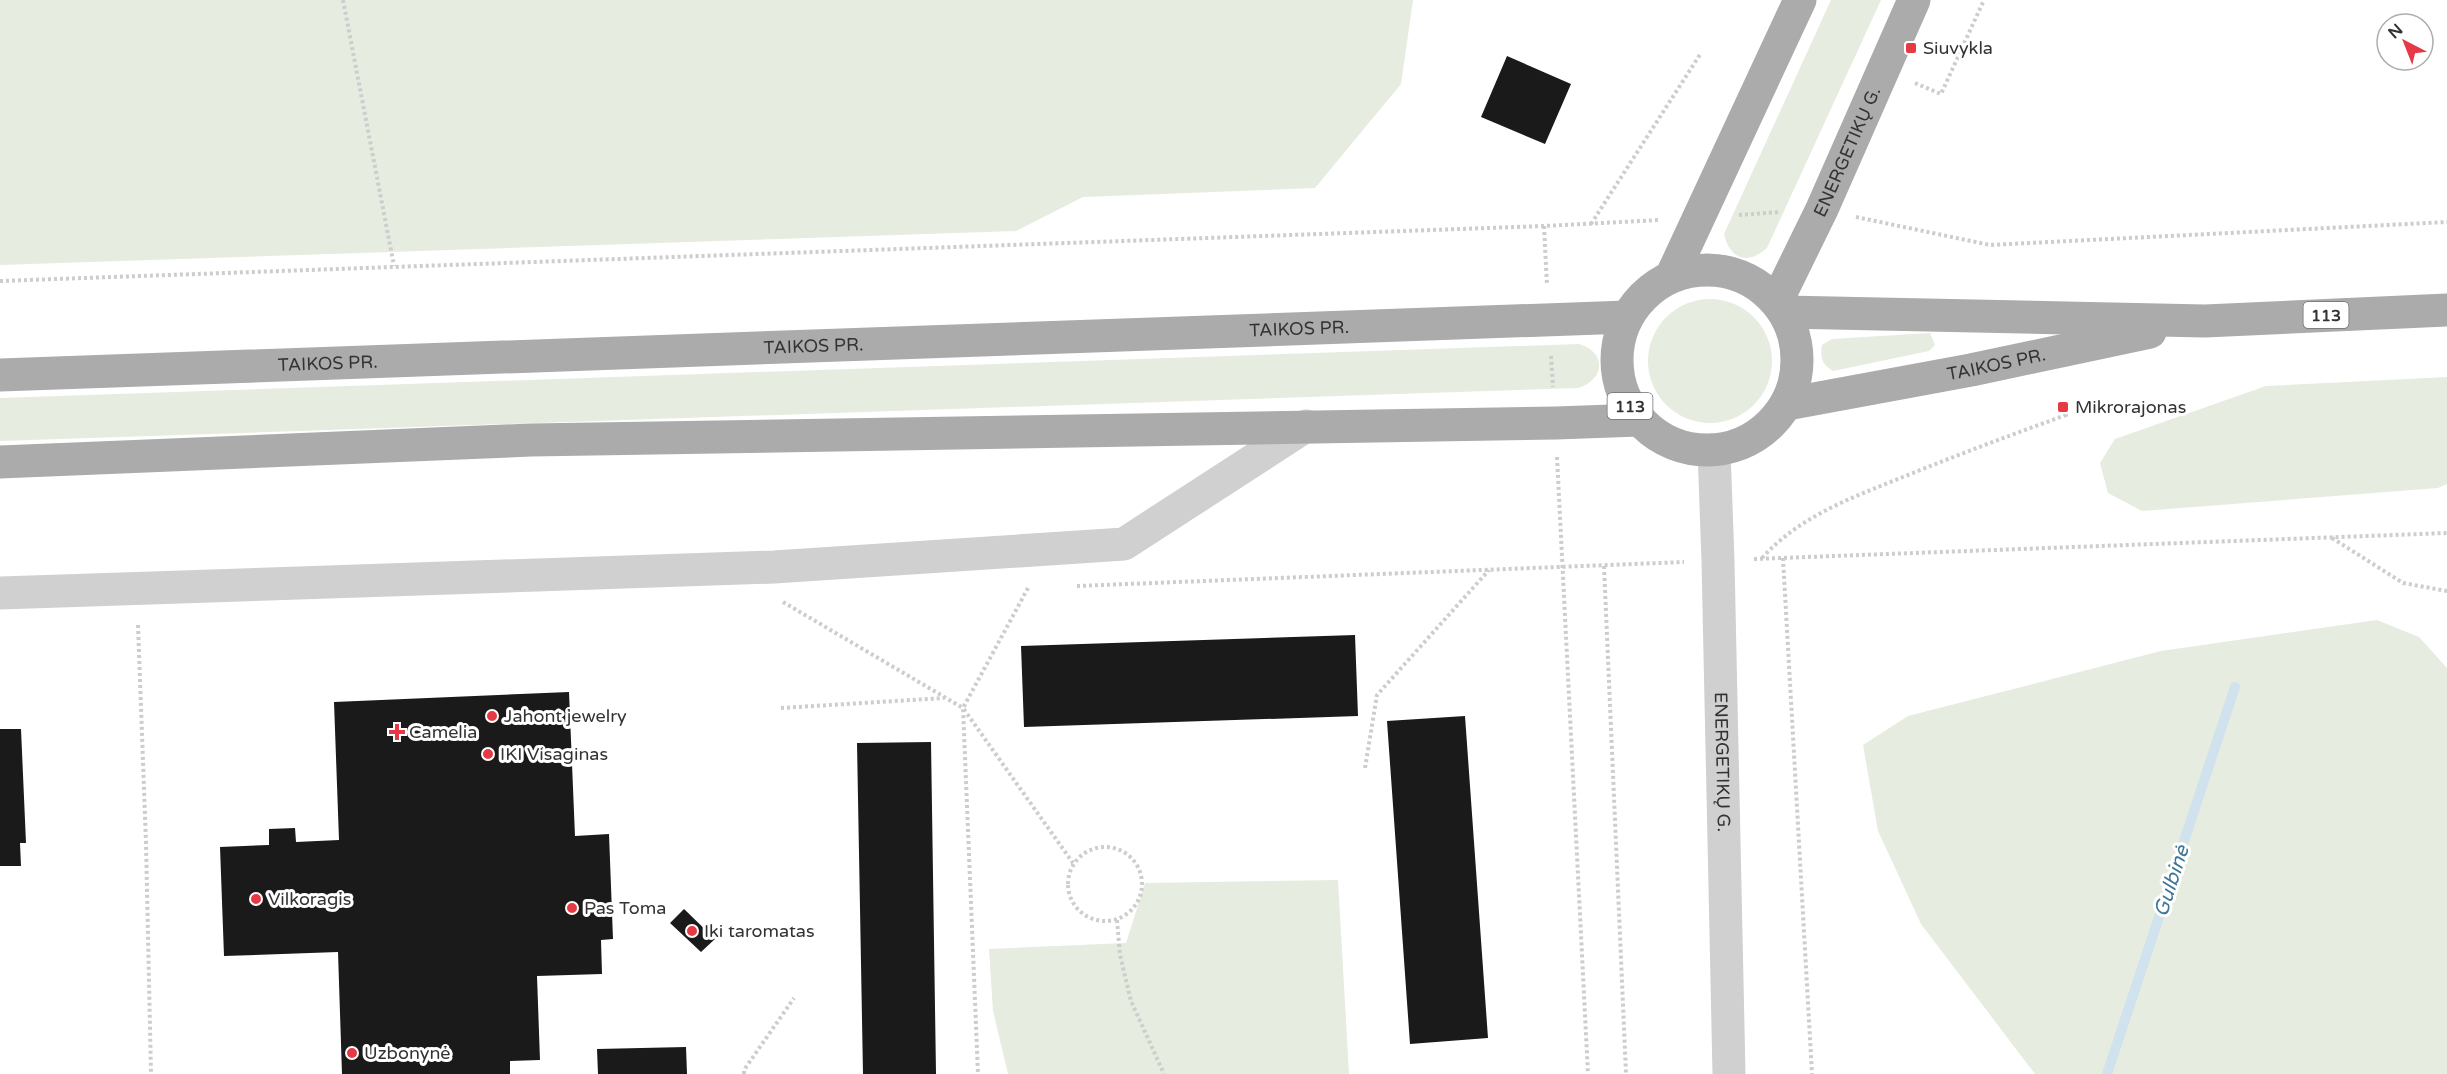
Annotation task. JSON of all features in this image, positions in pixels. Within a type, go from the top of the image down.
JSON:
[{"type":"main road","points":[[1672,275],[1800,0]]},
{"type":"main road","name":"ENERGETIKŲ G.","points":[[1781,306],[1914,0]]},
{"type":"main road","name":"113","points":[[1700,269],[1729,271],[1755,282],[1781,306],[1797,342],[1798,374],[1787,405],[1768,428],[1743,444],[1714,450],[1686,448],[1660,437],[1639,420],[1624,397],[1617,370],[1618,343],[1627,317],[1646,292],[1672,275],[1700,269]]},
{"type":"main road","name":"TAIKOS PR.","points":[[1781,306],[2205,321],[2447,310]]},
{"type":"main road","name":"TAIKOS PR.","points":[[0,375],[1627,317]]},
{"type":"main road","name":"TAIKOS PR.","points":[[1787,405],[1971,370],[2205,321]]},
{"type":"main road","points":[[0,462],[531,440],[1639,420]]},
{"type":"street","points":[[0,593],[774,567],[1124,544],[1306,426]]},
{"type":"street","name":"ENERGETIKŲ G.","points":[[1714,450],[1729,1074]]},
{"type":"path","points":[[343,0],[394,266]]},
{"type":"path","points":[[1883,70],[1941,93],[1984,0]]},
{"type":"path","points":[[1591,224],[1701,53]]},
{"type":"path","points":[[0,281],[1591,224],[1822,209],[1990,245],[2447,222]]},
{"type":"path","points":[[1761,559],[1779,539],[1828,507],[1946,459],[2066,415],[2064,407]]},
{"type":"path","points":[[1588,1074],[1562,567],[2447,533]]},
{"type":"path","points":[[2332,538],[2403,583],[2447,591]]},
{"type":"path","points":[[1783,558],[1812,1074]]},
{"type":"path","points":[[1604,566],[1626,1074]]},
{"type":"path","points":[[1365,768],[1377,695],[1489,570]]},
{"type":"path","points":[[978,1074],[963,708],[1028,588]]},
{"type":"path","points":[[776,598],[963,708],[1073,863]]},
{"type":"path","points":[[138,625],[151,1074]]},
{"type":"path","points":[[781,708],[945,698]]},
{"type":"path","points":[[1098,847],[1123,852],[1136,864],[1142,876],[1142,889],[1138,902],[1130,912],[1117,920],[1104,922],[1091,920],[1073,905],[1068,892],[1068,877],[1073,863],[1082,855],[1098,847]]},
{"type":"path","points":[[1117,920],[1120,955],[1131,1001],[1164,1074]]},
{"type":"path","points":[[744,1074],[744,1070],[794,998]]},
{"type":"shaded area","points":[[0,0],[1413,0],[1401,84],[1315,188],[1083,197],[1016,231],[0,265]]},
{"type":"shaded area","points":[[1831,0],[1881,0],[1767,248],[1753,257],[1741,257],[1731,250],[1724,234]]},
{"type":"shaded area","points":[[1710,299],[1734,303],[1754,317],[1768,337],[1772,361],[1768,385],[1754,405],[1734,419],[1710,423],[1686,419],[1666,405],[1652,385],[1648,361],[1652,337],[1666,317],[1686,303]]},
{"type":"shaded area","points":[[1930,333],[1935,345],[1929,351],[1833,371],[1826,366],[1821,354],[1822,345],[1832,339]]},
{"type":"shaded area","points":[[1579,344],[1594,353],[1599,366],[1598,373],[1593,379],[1578,388],[0,441],[0,398]]},
{"type":"shaded area","points":[[2447,377],[2447,484],[2438,488],[2142,511],[2108,493],[2100,463],[2115,439],[2266,386]]},
{"type":"shaded area","points":[[2377,620],[2419,637],[2447,668],[2447,1074],[2035,1074],[1921,924],[1878,831],[1863,745],[1908,716],[2161,651]]},
{"type":"shaded area","points":[[1338,880],[1349,1074],[1008,1074],[993,1011],[989,949],[1126,943],[1145,883]]},
{"type":"building","points":[[1507,56],[1571,84],[1545,144],[1481,117]]},
{"type":"building","points":[[1355,635],[1358,716],[1024,727],[1021,646]]},
{"type":"building","points":[[569,692],[575,836],[609,834],[613,939],[601,940],[602,974],[537,976],[540,1060],[510,1061],[510,1074],[342,1074],[338,952],[224,956],[220,847],[269,845],[269,829],[295,828],[296,842],[339,840],[334,702]]},
{"type":"building","points":[[1465,716],[1488,1038],[1410,1044],[1387,721]]},
{"type":"building","points":[[0,729],[21,729],[26,843],[20,843],[21,866],[0,866]]},
{"type":"building","points":[[931,742],[936,1074],[863,1074],[857,743]]},
{"type":"building","name":"Iki taromatas","points":[[684,909],[715,939],[701,952],[670,923]]},
{"type":"building","points":[[686,1047],[687,1074],[598,1074],[597,1049]]},
{"type":"waterway","name":"Gulbinė","points":[[2107,1074],[2235,687]]},
{"type":"place","name":"Siuvykla","points":[[1911,48]]},
{"type":"place","name":"Mikrorajonas","points":[[2063,407]]},
{"type":"place","name":"Jahont jewelry","points":[[492,716]]},
{"type":"place","name":"Camelia","points":[[397,732]]},
{"type":"place","name":"IKI Visaginas","points":[[488,754]]},
{"type":"place","name":"Vilkoragis","points":[[256,899]]},
{"type":"place","name":"Pas Toma","points":[[572,908]]},
{"type":"place","name":"Iki taromatas","points":[[692,931]]},
{"type":"place","name":"Uzbonynė","points":[[352,1053]]}]
